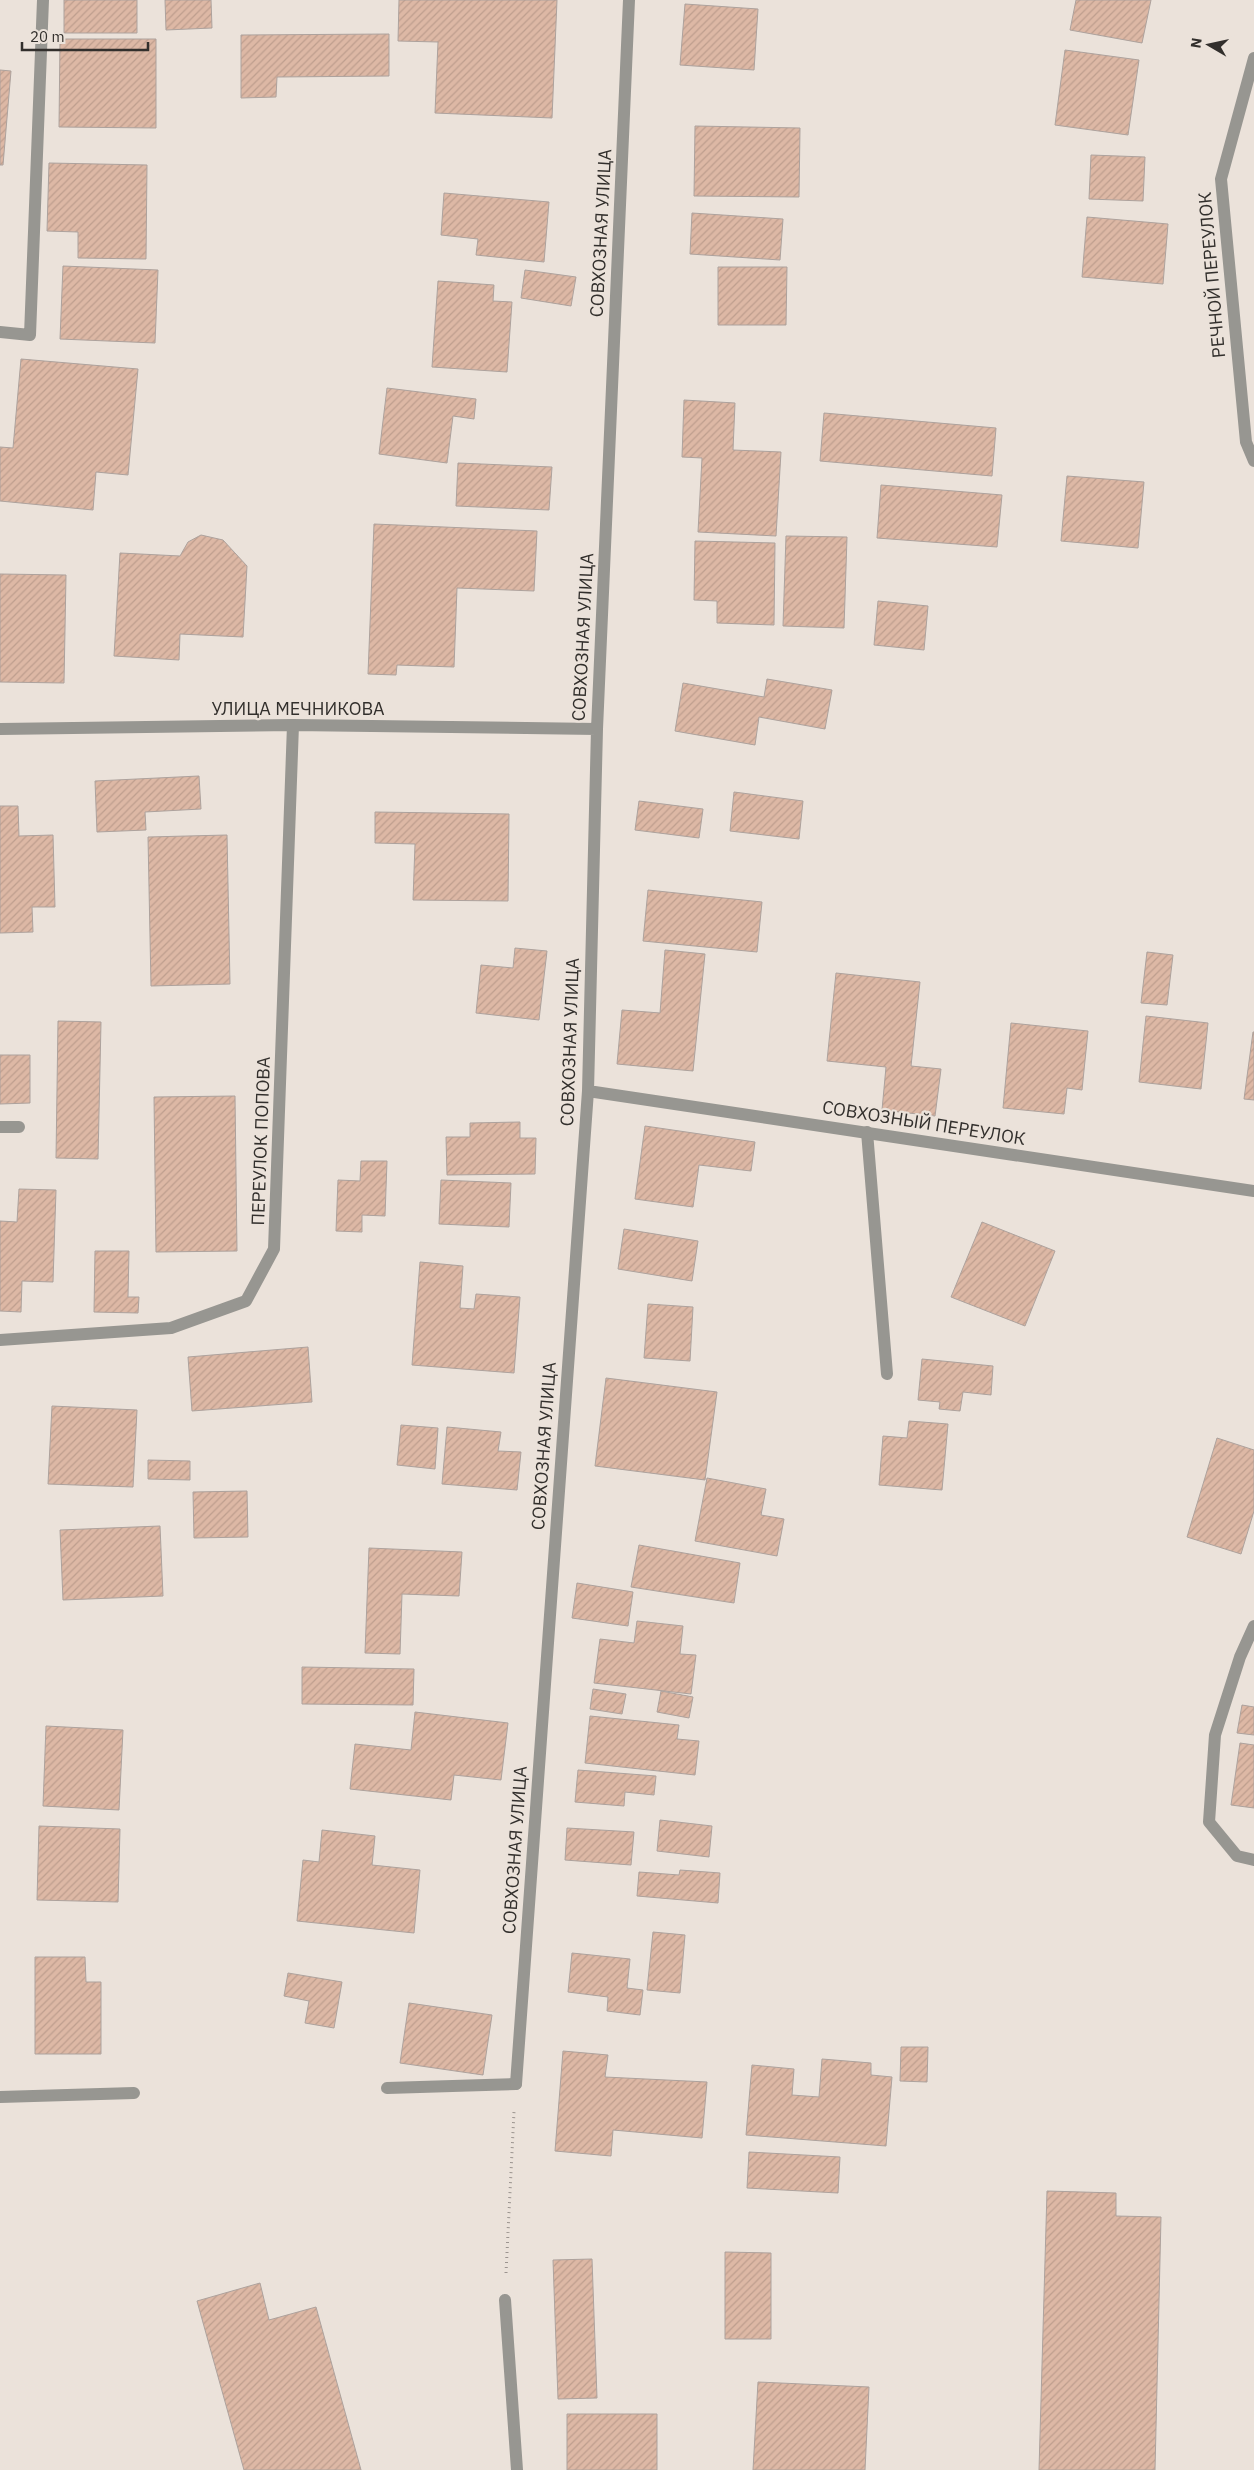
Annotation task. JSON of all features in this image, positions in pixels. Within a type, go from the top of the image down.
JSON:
[{"type":"street","points":[[0,332],[30,335],[43,0]]},
{"type":"street","name":"СОВХОЗНАЯ УЛИЦА","points":[[516,2084],[588,1091],[597,729],[629,0]]},
{"type":"street","name":"РЕЧНОЙ ПЕРЕУЛОК","points":[[1254,58],[1221,179],[1246,442],[1254,461]]},
{"type":"street","name":"УЛИЦА МЕЧНИКОВА","points":[[0,729],[293,725],[597,729]]},
{"type":"street","name":"ПЕРЕУЛОК ПОПОВА","points":[[0,1340],[171,1328],[246,1301],[274,1249],[293,725]]},
{"type":"street","name":"СОВХОЗНЫЙ ПЕРЕУЛОК","points":[[588,1091],[1254,1191]]},
{"type":"street","points":[[0,1127],[19,1128]]},
{"type":"street","points":[[867,1132],[887,1374]]},
{"type":"street","points":[[1254,1626],[1240,1657],[1215,1735],[1209,1822],[1236,1856],[1254,1860]]},
{"type":"street","points":[[387,2088],[516,2084]]},
{"type":"street","points":[[0,2097],[134,2093]]},
{"type":"street","points":[[505,2300],[516,2470]]},
{"type":"path","points":[[505,2300],[516,2084]]},
{"type":"building","points":[[64,0],[137,0],[137,33],[64,33]]},
{"type":"building","points":[[165,0],[211,0],[212,28],[166,30]]},
{"type":"building","points":[[399,0],[557,0],[552,118],[435,113],[438,42],[398,41]]},
{"type":"building","points":[[1076,0],[1151,0],[1142,43],[1070,30]]},
{"type":"building","points":[[685,4],[758,9],[754,70],[680,65]]},
{"type":"building","points":[[389,34],[389,76],[277,77],[276,97],[241,98],[241,35]]},
{"type":"building","points":[[60,39],[156,39],[156,128],[59,127]]},
{"type":"building","points":[[1065,50],[1139,60],[1128,135],[1055,125]]},
{"type":"building","points":[[0,70],[11,71],[3,165],[0,165]]},
{"type":"building","points":[[695,126],[800,128],[799,197],[694,196]]},
{"type":"building","points":[[1091,155],[1145,157],[1143,201],[1089,199]]},
{"type":"building","points":[[49,163],[147,165],[146,259],[78,258],[78,232],[47,231]]},
{"type":"building","points":[[444,193],[549,202],[544,262],[476,255],[478,239],[441,235]]},
{"type":"building","points":[[692,213],[783,219],[780,260],[690,254]]},
{"type":"building","points":[[1087,217],[1168,224],[1163,284],[1082,277]]},
{"type":"building","points":[[63,266],[158,270],[155,343],[60,339]]},
{"type":"building","points":[[718,267],[787,267],[786,325],[718,325]]},
{"type":"building","points":[[525,270],[576,277],[571,306],[521,298]]},
{"type":"building","points":[[438,281],[494,285],[493,301],[512,302],[507,372],[432,367]]},
{"type":"building","points":[[21,359],[138,369],[128,475],[96,472],[93,510],[0,501],[0,447],[13,448]]},
{"type":"building","points":[[387,388],[476,399],[474,419],[453,416],[447,463],[379,454]]},
{"type":"building","points":[[684,400],[735,403],[733,450],[781,452],[776,536],[698,532],[702,458],[682,457]]},
{"type":"building","points":[[824,413],[996,428],[992,476],[820,461]]},
{"type":"building","points":[[458,463],[552,467],[549,510],[456,506]]},
{"type":"building","points":[[1067,476],[1144,482],[1138,548],[1061,541]]},
{"type":"building","points":[[881,485],[1002,495],[997,547],[877,538]]},
{"type":"building","points":[[374,524],[537,531],[534,591],[457,588],[454,667],[397,665],[396,675],[368,674]]},
{"type":"building","points":[[201,535],[223,540],[247,566],[243,637],[180,634],[179,660],[114,656],[120,553],[180,556],[188,542]]},
{"type":"building","points":[[786,536],[847,537],[844,628],[783,626]]},
{"type":"building","points":[[695,541],[775,543],[774,625],[717,623],[717,601],[694,600]]},
{"type":"building","points":[[0,574],[66,575],[64,683],[0,682]]},
{"type":"building","points":[[878,601],[928,606],[924,650],[874,645]]},
{"type":"building","points":[[767,679],[832,690],[825,729],[759,717],[755,745],[675,731],[683,683],[764,697]]},
{"type":"building","points":[[199,776],[201,809],[145,812],[146,830],[97,832],[95,781]]},
{"type":"building","points":[[734,792],[803,801],[799,839],[730,831]]},
{"type":"building","points":[[639,801],[703,809],[699,838],[635,830]]},
{"type":"building","points":[[0,806],[18,806],[19,836],[53,835],[55,907],[32,907],[33,932],[0,933]]},
{"type":"building","points":[[375,812],[509,814],[508,901],[413,900],[415,844],[375,843]]},
{"type":"building","points":[[227,835],[230,984],[151,986],[148,837]]},
{"type":"building","points":[[648,890],[762,902],[757,952],[643,941]]},
{"type":"building","points":[[515,948],[547,951],[539,1020],[476,1013],[481,965],[513,968]]},
{"type":"building","points":[[665,950],[705,954],[693,1071],[617,1064],[622,1010],[660,1013]]},
{"type":"building","points":[[1147,952],[1173,955],[1167,1005],[1141,1003]]},
{"type":"building","points":[[836,973],[920,982],[911,1066],[941,1069],[935,1116],[882,1110],[886,1067],[827,1061]]},
{"type":"building","points":[[1146,1016],[1208,1023],[1201,1089],[1139,1082]]},
{"type":"building","points":[[58,1021],[101,1022],[98,1159],[56,1158]]},
{"type":"building","points":[[1011,1023],[1088,1031],[1082,1090],[1067,1088],[1064,1114],[1003,1108]]},
{"type":"building","points":[[1254,1032],[1254,1100],[1244,1099]]},
{"type":"building","points":[[0,1055],[30,1055],[30,1103],[0,1104]]},
{"type":"building","points":[[235,1096],[237,1251],[156,1252],[154,1097]]},
{"type":"building","points":[[520,1122],[520,1138],[536,1138],[535,1174],[447,1175],[446,1137],[470,1137],[470,1123]]},
{"type":"building","points":[[645,1126],[755,1142],[751,1171],[699,1165],[693,1207],[635,1199]]},
{"type":"building","points":[[361,1161],[387,1161],[385,1216],[362,1215],[362,1232],[336,1231],[338,1180],[360,1181]]},
{"type":"building","points":[[441,1180],[511,1183],[509,1227],[439,1224]]},
{"type":"building","points":[[19,1189],[56,1190],[53,1282],[22,1281],[21,1312],[0,1311],[0,1221],[17,1222]]},
{"type":"building","points":[[982,1222],[1055,1251],[1025,1326],[951,1297]]},
{"type":"building","points":[[624,1229],[698,1241],[692,1281],[618,1269]]},
{"type":"building","points":[[95,1251],[129,1251],[128,1297],[139,1297],[138,1313],[94,1312]]},
{"type":"building","points":[[420,1262],[463,1266],[460,1308],[474,1309],[476,1294],[520,1297],[514,1373],[412,1365]]},
{"type":"building","points":[[648,1304],[693,1307],[690,1361],[644,1358]]},
{"type":"building","points":[[308,1347],[312,1402],[192,1411],[188,1357]]},
{"type":"building","points":[[922,1359],[993,1366],[991,1395],[963,1392],[960,1411],[939,1409],[940,1402],[918,1400]]},
{"type":"building","points":[[606,1378],[717,1392],[705,1480],[595,1466]]},
{"type":"building","points":[[52,1406],[137,1410],[133,1487],[48,1484]]},
{"type":"building","points":[[909,1421],[948,1424],[942,1490],[879,1485],[883,1436],[907,1438]]},
{"type":"building","points":[[401,1425],[438,1428],[435,1469],[397,1465]]},
{"type":"building","points":[[447,1427],[501,1432],[498,1451],[521,1452],[517,1490],[442,1484]]},
{"type":"building","points":[[1217,1438],[1254,1450],[1254,1511],[1241,1554],[1187,1537]]},
{"type":"building","points":[[148,1460],[190,1461],[190,1480],[148,1479]]},
{"type":"building","points":[[707,1478],[766,1489],[761,1515],[784,1519],[777,1556],[695,1541]]},
{"type":"building","points":[[247,1491],[248,1537],[194,1538],[193,1492]]},
{"type":"building","points":[[160,1526],[163,1596],[63,1600],[60,1530]]},
{"type":"building","points":[[639,1545],[740,1563],[734,1603],[631,1587]]},
{"type":"building","points":[[369,1548],[462,1552],[459,1596],[402,1594],[400,1654],[365,1653]]},
{"type":"building","points":[[577,1583],[633,1592],[628,1626],[572,1618]]},
{"type":"building","points":[[637,1621],[683,1626],[680,1654],[696,1655],[691,1694],[594,1683],[600,1639],[634,1643]]},
{"type":"building","points":[[302,1667],[414,1669],[413,1705],[302,1704]]},
{"type":"building","points":[[593,1689],[626,1694],[622,1714],[590,1709]]},
{"type":"building","points":[[661,1691],[693,1697],[689,1718],[657,1712]]},
{"type":"building","points":[[1242,1705],[1254,1707],[1254,1735],[1237,1733]]},
{"type":"building","points":[[415,1712],[508,1723],[501,1780],[454,1775],[451,1800],[350,1789],[355,1744],[411,1750]]},
{"type":"building","points":[[590,1716],[679,1725],[677,1739],[699,1741],[695,1775],[585,1763]]},
{"type":"building","points":[[46,1726],[123,1730],[119,1810],[43,1806]]},
{"type":"building","points":[[1240,1743],[1254,1745],[1254,1808],[1231,1805]]},
{"type":"building","points":[[578,1770],[656,1776],[654,1795],[625,1792],[624,1806],[575,1802]]},
{"type":"building","points":[[660,1820],[712,1826],[709,1857],[657,1851]]},
{"type":"building","points":[[39,1826],[120,1829],[118,1902],[37,1900]]},
{"type":"building","points":[[567,1828],[634,1832],[631,1865],[565,1860]]},
{"type":"building","points":[[322,1830],[375,1836],[372,1865],[420,1870],[414,1933],[297,1921],[303,1860],[319,1862]]},
{"type":"building","points":[[680,1870],[720,1873],[718,1903],[637,1896],[639,1872],[679,1875]]},
{"type":"building","points":[[653,1932],[685,1935],[680,1993],[647,1990]]},
{"type":"building","points":[[572,1953],[630,1959],[627,1988],[643,1990],[640,2015],[607,2011],[608,1997],[568,1992]]},
{"type":"building","points":[[35,1957],[85,1957],[86,1982],[101,1982],[101,2054],[35,2054]]},
{"type":"building","points":[[288,1973],[342,1982],[334,2028],[305,2023],[309,2001],[284,1996]]},
{"type":"building","points":[[409,2003],[492,2015],[483,2075],[400,2063]]},
{"type":"building","points":[[901,2047],[928,2047],[927,2082],[900,2081]]},
{"type":"building","points":[[563,2051],[608,2055],[605,2077],[707,2082],[702,2138],[613,2130],[611,2156],[555,2151]]},
{"type":"building","points":[[822,2059],[871,2063],[871,2075],[892,2077],[886,2146],[746,2135],[752,2065],[794,2069],[792,2095],[819,2097]]},
{"type":"building","points":[[749,2152],[840,2157],[838,2193],[747,2188]]},
{"type":"building","points":[[1047,2191],[1116,2193],[1116,2216],[1161,2217],[1155,2470],[1039,2470]]},
{"type":"building","points":[[725,2252],[771,2253],[771,2339],[725,2339]]},
{"type":"building","points":[[592,2259],[597,2398],[558,2399],[553,2260]]},
{"type":"building","points":[[260,2283],[269,2320],[316,2307],[361,2470],[244,2470],[197,2301]]},
{"type":"building","points":[[758,2382],[869,2387],[865,2470],[753,2470]]},
{"type":"building","points":[[567,2414],[657,2414],[657,2470],[567,2470]]}]
